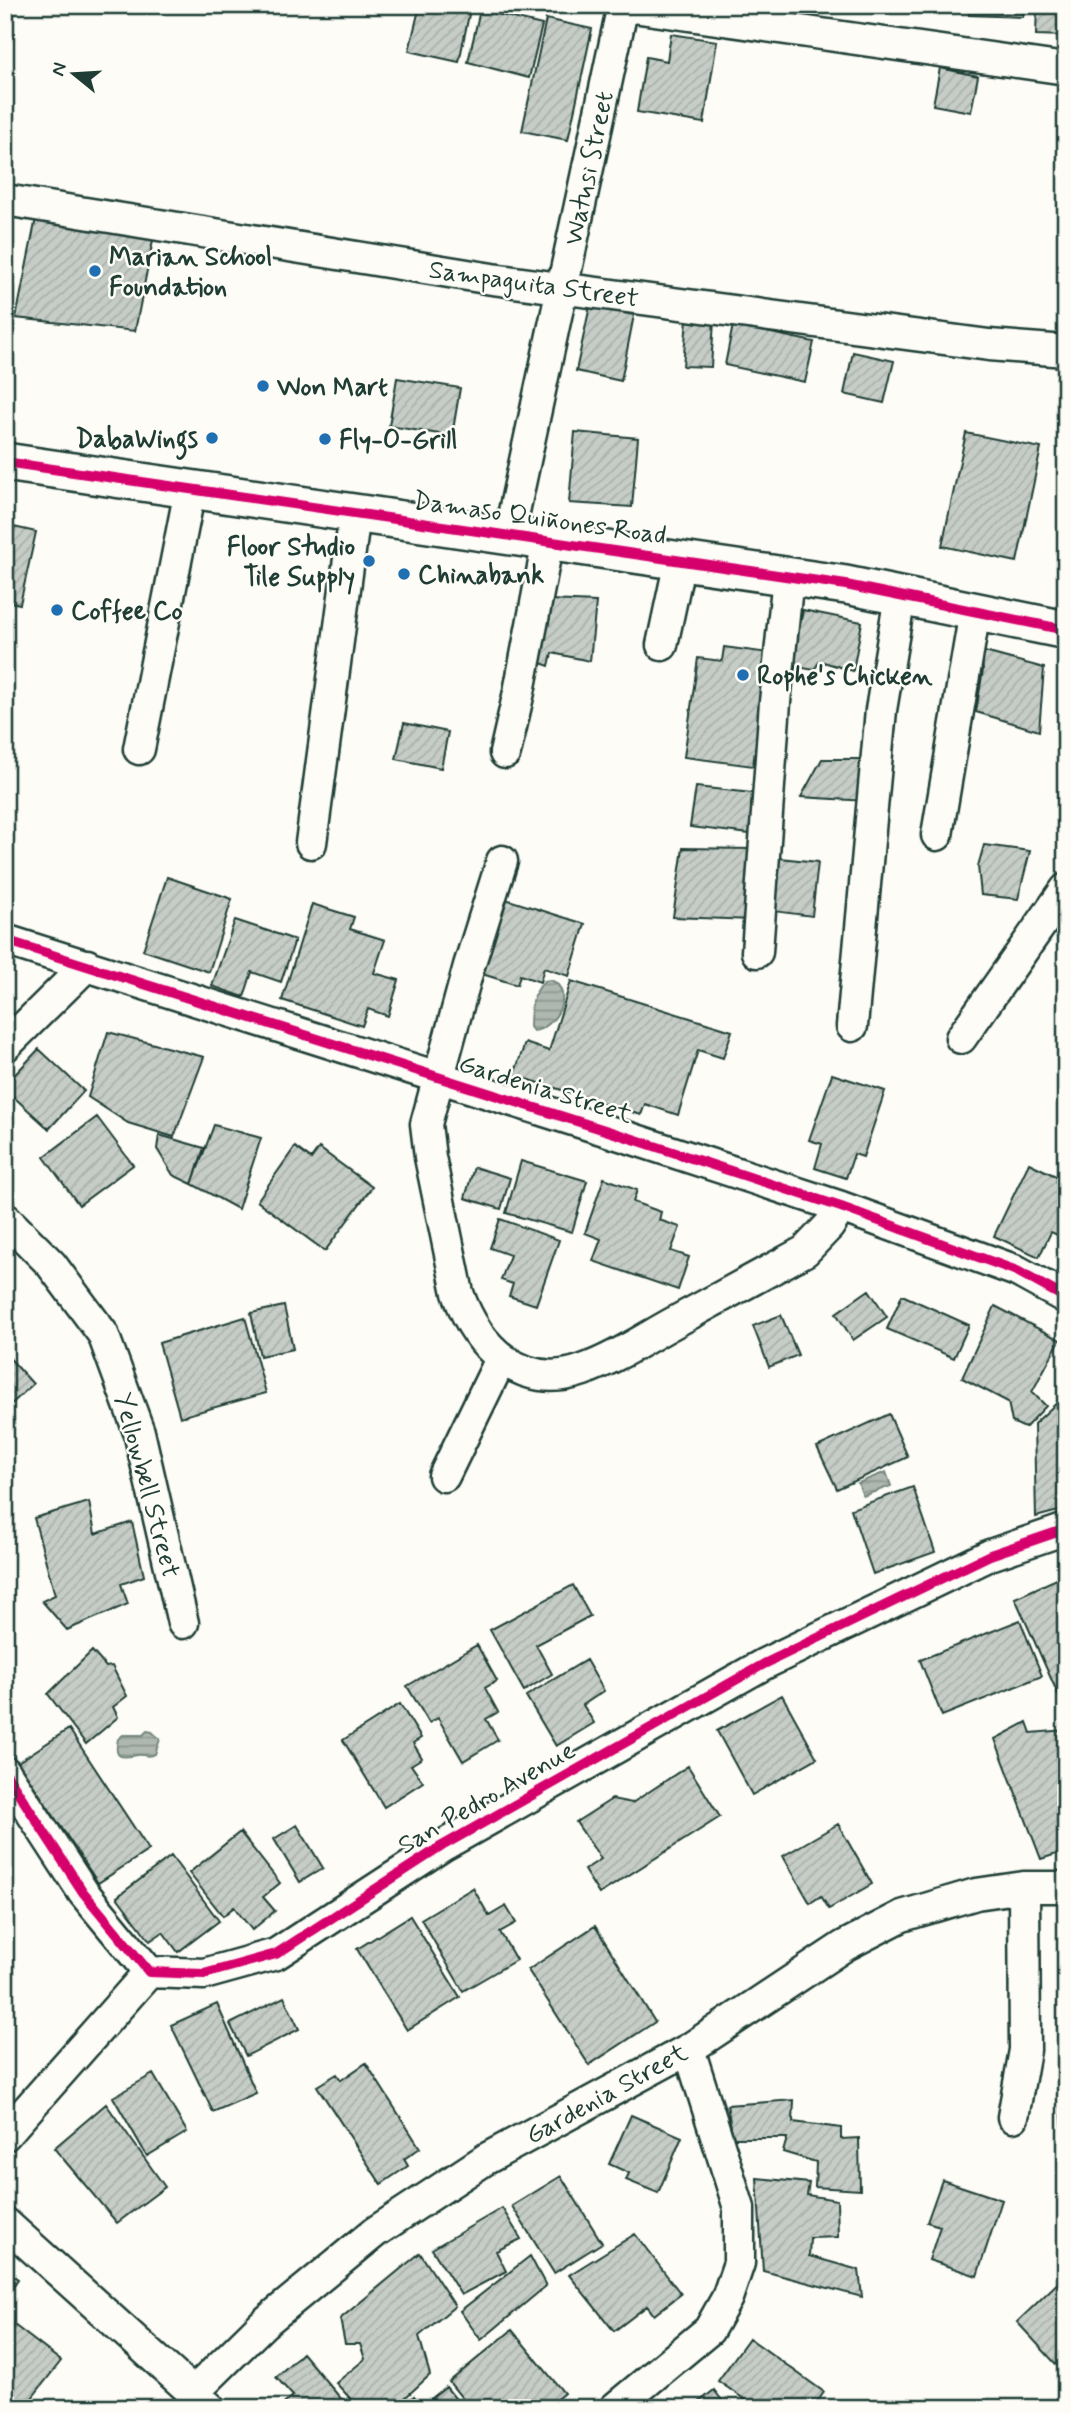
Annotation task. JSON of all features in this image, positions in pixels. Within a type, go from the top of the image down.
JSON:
[{"type":"main road","name":"Damaso Quiñones Road","points":[[5,462],[846,585],[1066,630]]},
{"type":"street","points":[[622,5],[1066,69]]},
{"type":"street","name":"Watusi Street","points":[[509,535],[622,5]]},
{"type":"street","name":"Sampaguita Street","points":[[5,200],[561,288],[989,345],[1066,351]]},
{"type":"street","points":[[139,749],[190,490]]},
{"type":"street","points":[[311,843],[355,514]]},
{"type":"street","points":[[505,753],[548,541]]},
{"type":"street","points":[[662,645],[680,561]]},
{"type":"street","points":[[757,952],[775,702],[788,577]]},
{"type":"street","points":[[852,1026],[881,710],[900,596]]},
{"type":"street","points":[[937,835],[975,611]]},
{"type":"street","points":[[502,860],[469,966],[428,1115],[428,1142],[458,1293],[484,1343],[501,1359],[520,1369],[541,1375],[583,1370],[804,1251],[829,1226],[841,1207]]},
{"type":"street","points":[[961,1038],[1066,889]]},
{"type":"street","name":"Gardenia Street","points":[[5,940],[841,1207],[1017,1271],[1066,1298]]},
{"type":"street","points":[[5,1046],[87,965]]},
{"type":"street","name":"Yellowbell Street","points":[[5,1218],[51,1264],[103,1334],[138,1432],[183,1623]]},
{"type":"street","points":[[444,1476],[501,1359]]},
{"type":"street","name":"San Pedro Avenue","points":[[149,1972],[204,1973],[276,1954],[442,1846],[764,1664],[990,1555],[1066,1529]]},
{"type":"street","points":[[5,1772],[83,1892],[149,1972],[5,2135]]},
{"type":"street","points":[[1013,2117],[1025,2050],[1024,1887]]},
{"type":"street","name":"Gardenia Street","points":[[202,2400],[263,2323],[374,2232],[486,2159],[689,2049],[844,1946],[902,1916],[976,1894],[1024,1887],[1066,1887]]},
{"type":"street","points":[[615,2408],[709,2330],[727,2298],[739,2263],[739,2208],[689,2049]]},
{"type":"street","points":[[5,2223],[202,2400]]},
{"type":"shaded area","points":[[551,980],[562,993],[560,1009],[549,1024],[533,1031],[530,1020],[534,997],[544,981]]},
{"type":"shaded area","points":[[886,1472],[891,1486],[863,1496],[858,1483]]},
{"type":"shaded area","points":[[147,1731],[160,1739],[155,1754],[124,1757],[118,1754],[118,1739],[123,1735],[143,1735]]},
{"type":"building","points":[[420,5],[471,5],[459,62],[409,51]]},
{"type":"building","points":[[969,5],[1023,5],[1023,17],[969,15]]},
{"type":"building","points":[[1037,5],[1066,5],[1066,36],[1036,35]]},
{"type":"building","points":[[480,10],[542,25],[529,78],[468,62]]},
{"type":"building","points":[[546,19],[592,29],[568,140],[522,131]]},
{"type":"building","points":[[671,34],[717,41],[704,123],[637,112],[646,57],[667,61]]},
{"type":"building","points":[[940,68],[978,76],[971,112],[933,105]]},
{"type":"building","points":[[37,213],[155,230],[135,331],[16,318]]},
{"type":"building","points":[[590,306],[634,315],[621,381],[576,371]]},
{"type":"building","points":[[687,319],[714,321],[711,367],[683,366]]},
{"type":"building","points":[[733,325],[814,342],[805,382],[725,365]]},
{"type":"building","points":[[853,352],[894,361],[884,403],[844,394]]},
{"type":"building","points":[[397,378],[460,388],[452,436],[389,426]]},
{"type":"building","points":[[575,432],[638,438],[632,507],[569,503]]},
{"type":"building","points":[[966,433],[1041,448],[1017,562],[942,546]]},
{"type":"building","points":[[5,525],[36,532],[20,604],[5,601]]},
{"type":"building","points":[[549,600],[596,602],[590,661],[552,653],[549,666],[535,661]]},
{"type":"building","points":[[803,610],[862,622],[853,671],[820,661],[814,670],[792,666]]},
{"type":"building","points":[[724,647],[769,653],[753,766],[684,757],[698,658],[722,661]]},
{"type":"building","points":[[981,651],[1044,668],[1039,731],[976,712],[983,670]]},
{"type":"building","points":[[404,723],[448,732],[441,768],[396,759]]},
{"type":"building","points":[[822,759],[866,759],[867,801],[801,797]]},
{"type":"building","points":[[696,787],[752,793],[759,835],[690,827]]},
{"type":"building","points":[[984,845],[1030,851],[1018,899],[981,895],[978,866]]},
{"type":"building","points":[[683,848],[753,849],[753,920],[673,917]]},
{"type":"building","points":[[779,858],[818,862],[812,916],[773,911]]},
{"type":"building","points":[[167,877],[232,899],[209,972],[143,950]]},
{"type":"building","points":[[499,897],[585,924],[569,976],[544,968],[540,982],[520,975],[517,985],[476,972]]},
{"type":"building","points":[[312,904],[354,917],[350,929],[385,940],[374,973],[399,980],[388,1016],[368,1009],[362,1026],[282,1000]]},
{"type":"building","points":[[235,920],[295,940],[281,982],[252,972],[244,997],[212,986]]},
{"type":"building","points":[[571,981],[732,1031],[723,1058],[698,1050],[678,1115],[645,1104],[641,1115],[514,1075],[525,1043],[549,1051]]},
{"type":"building","points":[[108,1032],[204,1057],[174,1137],[128,1123],[88,1097]]},
{"type":"building","points":[[39,1049],[84,1091],[49,1129],[5,1089],[5,1085]]},
{"type":"building","points":[[832,1074],[885,1091],[863,1157],[854,1154],[846,1178],[815,1168],[822,1144],[809,1140]]},
{"type":"building","points":[[97,1117],[133,1165],[79,1205],[44,1157]]},
{"type":"building","points":[[214,1125],[261,1138],[238,1209],[192,1184]]},
{"type":"building","points":[[159,1135],[204,1148],[192,1184],[173,1175],[157,1149]]},
{"type":"building","points":[[295,1147],[311,1159],[319,1148],[372,1187],[325,1251],[257,1201]]},
{"type":"building","points":[[521,1161],[587,1181],[572,1232],[506,1213]]},
{"type":"building","points":[[1029,1163],[1066,1181],[1066,1239],[1051,1232],[1039,1257],[994,1236]]},
{"type":"building","points":[[474,1167],[510,1178],[501,1209],[465,1198]]},
{"type":"building","points":[[604,1178],[637,1190],[633,1202],[661,1212],[659,1220],[680,1227],[671,1251],[689,1257],[678,1290],[593,1261],[601,1239],[585,1233]]},
{"type":"building","points":[[500,1219],[559,1240],[536,1305],[509,1296],[513,1284],[501,1280],[510,1255],[490,1248]]},
{"type":"building","points":[[869,1290],[887,1317],[853,1340],[836,1313]]},
{"type":"building","points":[[902,1295],[969,1325],[954,1358],[887,1329]]},
{"type":"building","points":[[284,1306],[293,1349],[260,1356],[251,1313]]},
{"type":"building","points":[[995,1306],[1060,1340],[1032,1392],[1046,1406],[1025,1428],[1012,1422],[1008,1402],[962,1378]]},
{"type":"building","points":[[781,1315],[798,1355],[769,1367],[753,1326]]},
{"type":"building","points":[[245,1317],[266,1393],[180,1417],[159,1343]]},
{"type":"building","points":[[5,1353],[33,1384],[5,1410]]},
{"type":"building","points":[[1062,1398],[1066,1401],[1066,1509],[1036,1517],[1034,1424]]},
{"type":"building","points":[[889,1414],[908,1457],[837,1489],[817,1447]]},
{"type":"building","points":[[913,1487],[935,1552],[873,1574],[851,1509]]},
{"type":"building","points":[[89,1502],[95,1534],[132,1522],[144,1576],[121,1584],[128,1604],[67,1630],[42,1601],[55,1595],[34,1518]]},
{"type":"building","points":[[1063,1576],[1066,1582],[1066,1712],[1015,1598]]},
{"type":"building","points":[[573,1585],[590,1616],[536,1645],[552,1674],[524,1691],[490,1630]]},
{"type":"building","points":[[1020,1620],[1042,1676],[942,1716],[920,1660]]},
{"type":"building","points":[[477,1645],[497,1681],[485,1688],[498,1712],[486,1719],[498,1740],[463,1761],[438,1718],[429,1723],[407,1686]]},
{"type":"building","points":[[92,1651],[106,1667],[112,1666],[127,1696],[113,1707],[118,1717],[86,1744],[48,1694]]},
{"type":"building","points":[[586,1660],[604,1691],[583,1705],[594,1723],[556,1746],[526,1696]]},
{"type":"building","points":[[782,1695],[817,1758],[752,1795],[717,1731]]},
{"type":"building","points":[[400,1704],[421,1738],[413,1743],[422,1758],[411,1765],[423,1782],[384,1807],[343,1740]]},
{"type":"building","points":[[1027,1722],[1031,1733],[1066,1730],[1066,1851],[1041,1859],[995,1739]]},
{"type":"building","points":[[69,1729],[149,1850],[98,1883],[18,1762]]},
{"type":"building","points":[[688,1766],[720,1817],[599,1894],[584,1870],[601,1859],[576,1822],[612,1799],[632,1803]]},
{"type":"building","points":[[838,1824],[872,1884],[829,1909],[821,1896],[810,1903],[783,1856]]},
{"type":"building","points":[[297,1825],[323,1868],[300,1882],[274,1839]]},
{"type":"building","points":[[240,1832],[280,1883],[263,1897],[275,1911],[252,1930],[234,1907],[223,1916],[189,1873]]},
{"type":"building","points":[[171,1856],[219,1921],[178,1952],[163,1932],[150,1941],[117,1897]]},
{"type":"building","points":[[473,1888],[489,1916],[506,1906],[516,1923],[500,1932],[516,1960],[463,1991],[421,1919]]},
{"type":"building","points":[[410,1916],[460,1997],[407,2030],[357,1949]]},
{"type":"building","points":[[595,1926],[655,2022],[589,2065],[528,1970]]},
{"type":"building","points":[[284,1997],[299,2029],[246,2056],[230,2024]]},
{"type":"building","points":[[217,2004],[256,2093],[213,2112],[171,2025]]},
{"type":"building","points":[[366,2063],[420,2148],[404,2159],[408,2166],[381,2184],[317,2086],[337,2074],[341,2080]]},
{"type":"building","points":[[153,2074],[187,2132],[147,2156],[113,2097]]},
{"type":"building","points":[[794,2100],[793,2122],[841,2128],[841,2139],[859,2138],[860,2190],[815,2187],[816,2162],[783,2152],[787,2138],[733,2138],[727,2105]]},
{"type":"building","points":[[106,2104],[165,2187],[117,2223],[54,2148]]},
{"type":"building","points":[[1061,2104],[1066,2104],[1066,2172]]},
{"type":"building","points":[[631,2115],[682,2137],[658,2193],[626,2180],[629,2173],[609,2164]]},
{"type":"building","points":[[561,2176],[602,2243],[554,2273],[512,2206]]},
{"type":"building","points":[[757,2178],[809,2183],[807,2195],[837,2200],[838,2237],[810,2238],[809,2256],[859,2270],[862,2297],[763,2271]]},
{"type":"building","points":[[942,2180],[1002,2200],[977,2276],[929,2260],[940,2226],[927,2222]]},
{"type":"building","points":[[502,2208],[521,2239],[496,2251],[506,2271],[461,2295],[432,2249]]},
{"type":"building","points":[[635,2234],[681,2294],[654,2315],[647,2306],[614,2331],[569,2275]]},
{"type":"building","points":[[420,2253],[455,2306],[419,2336],[430,2375],[394,2408],[359,2408],[336,2383],[365,2359],[360,2344],[345,2344],[340,2319]]},
{"type":"building","points":[[530,2256],[546,2286],[481,2340],[460,2311]]},
{"type":"building","points":[[5,2270],[18,2279],[5,2298]]},
{"type":"building","points":[[1066,2275],[1066,2375],[1017,2322]]},
{"type":"building","points":[[5,2318],[61,2361],[24,2408],[5,2408]]},
{"type":"building","points":[[512,2330],[564,2393],[546,2408],[470,2408],[449,2382]]},
{"type":"building","points":[[749,2338],[824,2392],[813,2408],[757,2408],[718,2381]]},
{"type":"building","points":[[302,2353],[349,2408],[279,2408],[293,2396],[276,2377]]},
{"type":"building","points":[[446,2387],[463,2408],[400,2408],[414,2396],[422,2406]]},
{"type":"building","points":[[714,2390],[728,2408],[692,2408]]},
{"type":"cycle path","points":[[5,462],[846,585],[1066,630]]},
{"type":"cycle path","points":[[5,940],[841,1207],[1017,1271],[1066,1298]]},
{"type":"cycle path","points":[[5,1772],[83,1892],[149,1972],[204,1974],[276,1954],[442,1846],[764,1664],[990,1555],[1066,1529]]},
{"type":"place","name":"Marian School Foundation","points":[[95,271]]},
{"type":"place","name":"Won Mart","points":[[263,386]]},
{"type":"place","name":"DabaWings","points":[[212,438]]},
{"type":"place","name":"Fly-O-Grill","points":[[325,439]]},
{"type":"place","name":"Floor Studio Tile Supply","points":[[369,561]]},
{"type":"place","name":"Chinabank","points":[[404,574]]},
{"type":"place","name":"Coffee Co","points":[[57,610]]},
{"type":"place","name":"Rophe's Chicken","points":[[743,675]]}]
